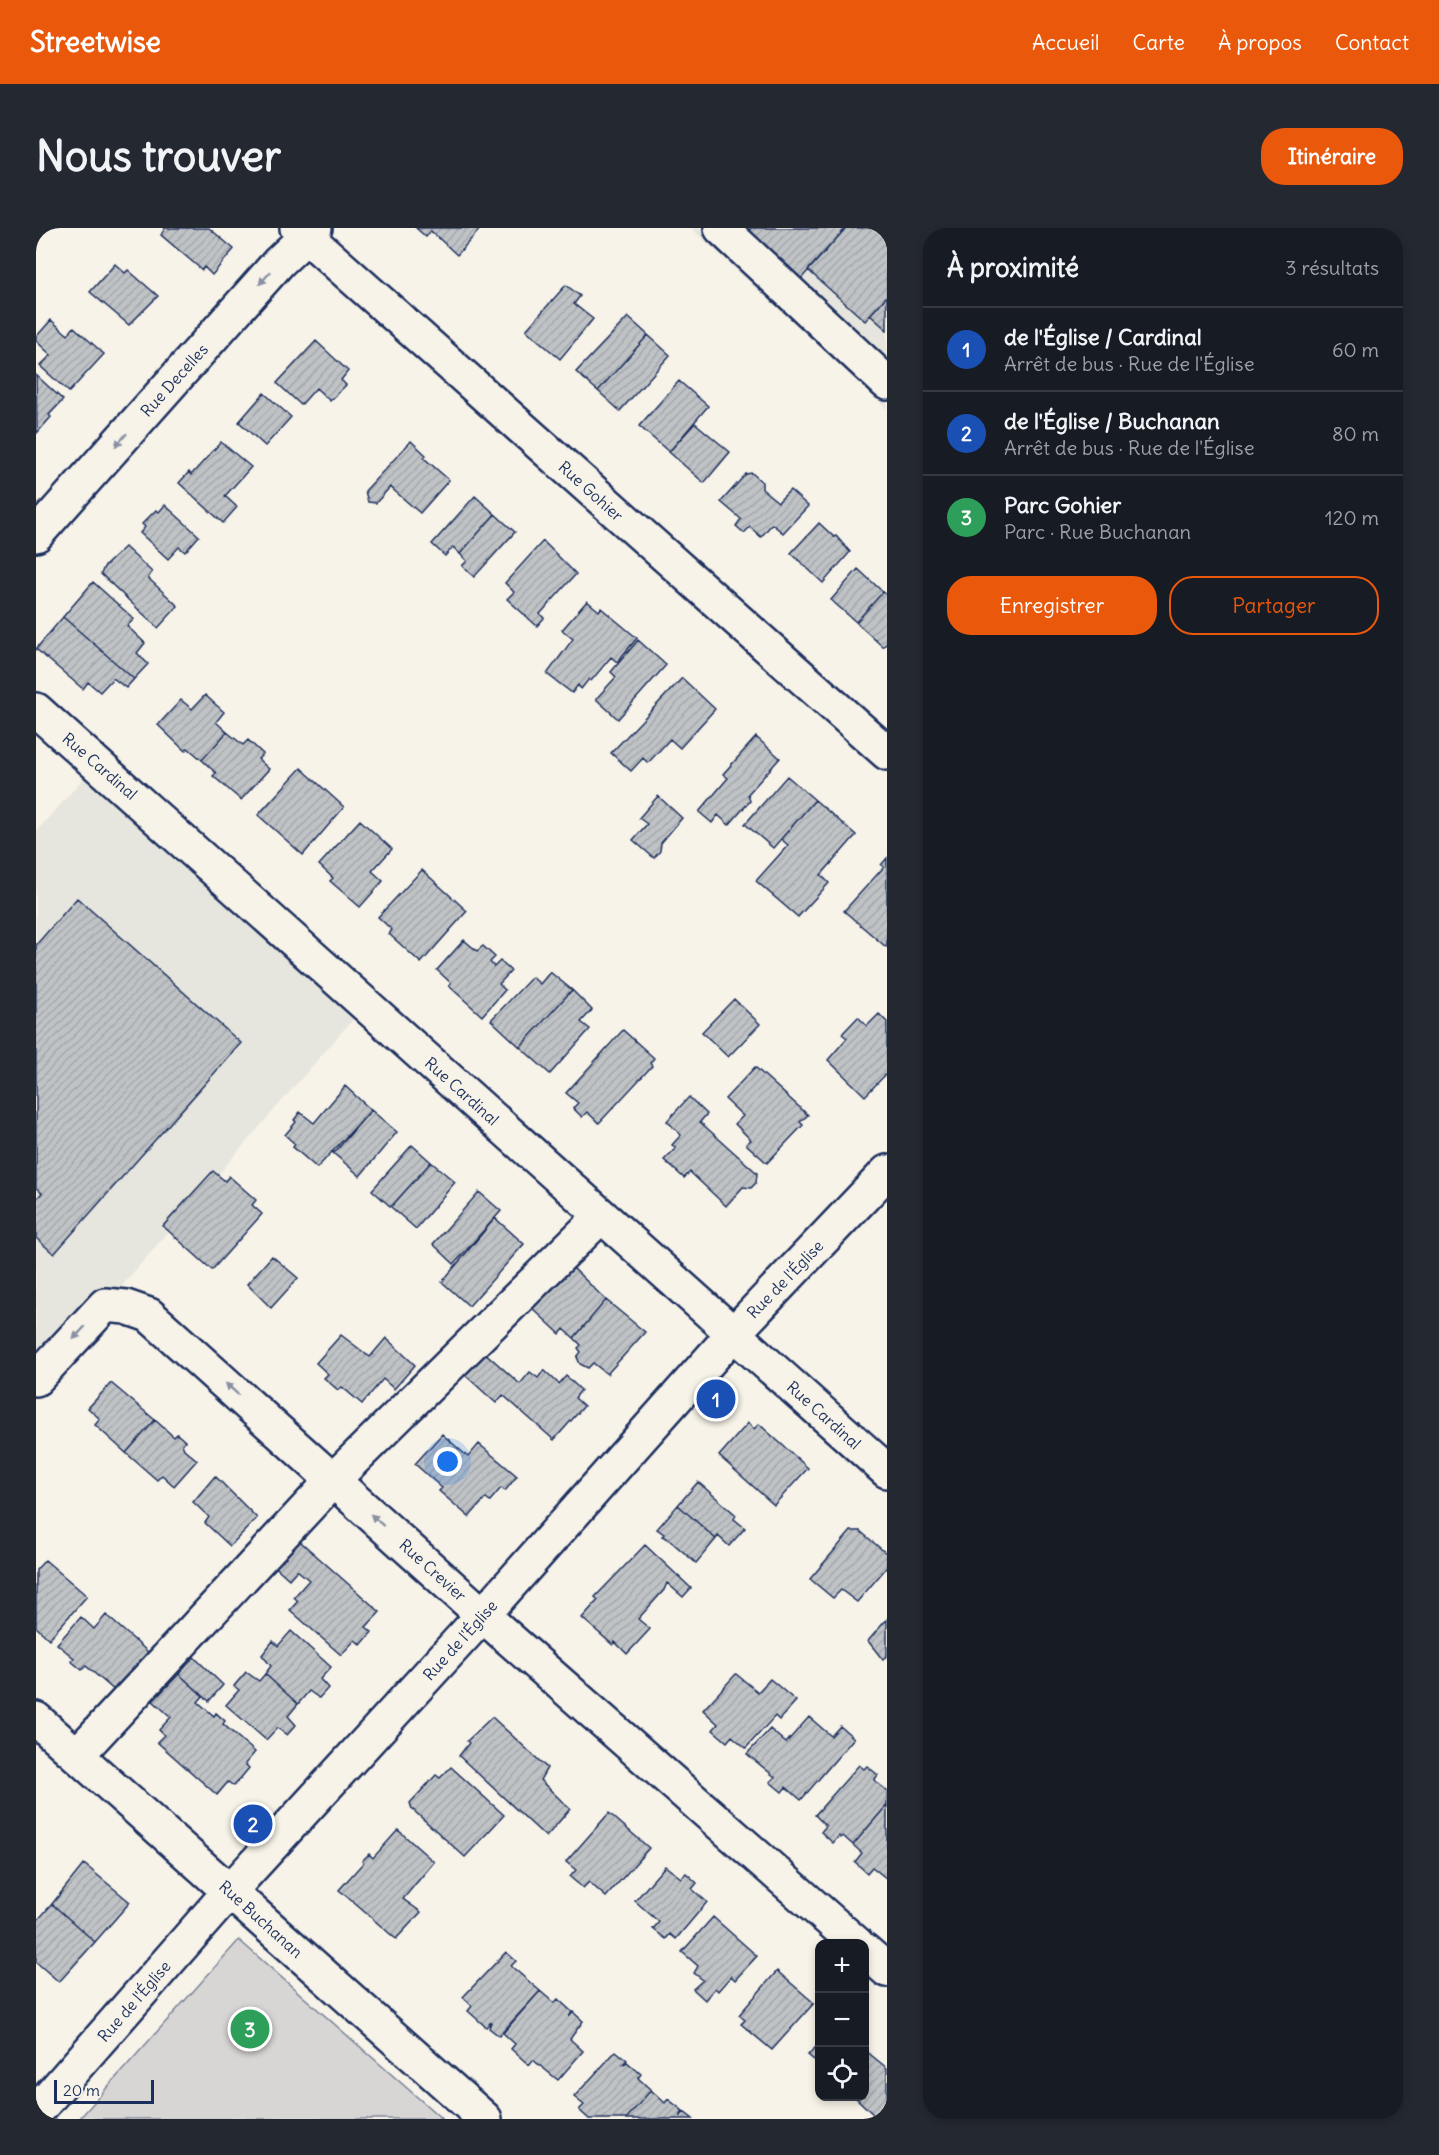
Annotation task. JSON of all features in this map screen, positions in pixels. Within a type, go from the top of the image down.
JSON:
[{"type":"street","points":[[721,228],[887,383]]},
{"type":"street","name":"Rue Decelles","points":[[36,536],[306,231]]},
{"type":"street","name":"Rue Gohier","points":[[306,231],[887,753]]},
{"type":"street","name":"Rue Cardinal","points":[[36,710],[366,1004],[600,1217],[887,1471]]},
{"type":"street","name":"Rue de l'Église","points":[[36,2112],[230,1891],[483,1615],[733,1334],[887,1172]]},
{"type":"street","points":[[77,1755],[333,1480],[600,1217]]},
{"type":"street","name":"Rue Crevier","points":[[36,1379],[105,1305],[126,1307],[149,1315],[483,1615],[851,1939]]},
{"type":"street","name":"Rue Buchanan","points":[[36,1719],[484,2119]]},
{"type":"street","points":[[869,1954],[887,1970]]},
{"type":"shaded area","points":[[691,228],[887,228],[887,409]]},
{"type":"shaded area","points":[[97,763],[366,1004],[105,1305],[36,1379],[36,832]]},
{"type":"shaded area","points":[[239,1940],[442,2119],[79,2119]]},
{"type":"building","points":[[165,228],[209,228],[234,249],[212,275],[204,267],[202,270],[161,235]]},
{"type":"building","points":[[416,228],[481,228],[457,255],[431,231],[426,237]]},
{"type":"building","points":[[751,228],[846,228],[799,281],[746,234]]},
{"type":"building","points":[[846,228],[887,228],[887,296],[865,321],[808,270]]},
{"type":"building","points":[[115,264],[125,273],[128,270],[158,296],[129,325],[90,292]]},
{"type":"building","points":[[566,285],[580,296],[574,304],[593,319],[560,359],[526,330]]},
{"type":"building","points":[[887,296],[887,330],[870,315]]},
{"type":"building","points":[[628,317],[648,335],[598,391],[576,372]]},
{"type":"building","points":[[51,320],[68,335],[74,327],[104,354],[69,392],[40,366],[51,355],[36,341],[36,337]]},
{"type":"building","points":[[648,335],[670,355],[620,411],[598,391]]},
{"type":"building","points":[[316,341],[348,371],[341,380],[346,385],[330,401],[316,388],[301,405],[277,383]]},
{"type":"building","points":[[36,375],[63,400],[37,433]]},
{"type":"building","points":[[679,381],[708,406],[669,452],[639,426]]},
{"type":"building","points":[[264,393],[291,417],[265,446],[239,422]]},
{"type":"building","points":[[695,423],[730,452],[704,483],[669,452]]},
{"type":"building","points":[[411,441],[426,455],[424,458],[449,480],[420,513],[390,487],[376,503],[368,502],[365,491]]},
{"type":"building","points":[[221,442],[251,467],[225,496],[237,507],[223,523],[179,483],[189,472],[191,475]]},
{"type":"building","points":[[752,473],[762,482],[762,489],[778,502],[790,490],[808,506],[783,533],[772,524],[761,537],[750,527],[744,533],[736,526],[741,519],[721,502],[746,474]]},
{"type":"building","points":[[475,496],[495,514],[460,554],[453,547],[445,556],[432,544]]},
{"type":"building","points":[[165,505],[199,536],[185,552],[179,547],[168,559],[140,533],[145,527],[142,524],[156,510],[159,512]]},
{"type":"building","points":[[495,514],[515,532],[474,577],[462,566],[467,561],[460,554]]},
{"type":"building","points":[[819,523],[834,537],[836,536],[850,552],[823,583],[791,553]]},
{"type":"building","points":[[543,541],[576,574],[540,614],[544,618],[537,626],[507,599],[514,592],[505,583]]},
{"type":"building","points":[[125,547],[152,572],[148,578],[178,606],[158,628],[101,574],[104,567]]},
{"type":"building","points":[[858,569],[883,592],[856,622],[831,600]]},
{"type":"building","points":[[93,582],[134,619],[127,626],[145,643],[137,653],[148,664],[134,679],[63,617]]},
{"type":"building","points":[[883,592],[887,595],[887,643],[883,647],[856,622]]},
{"type":"building","points":[[587,601],[599,611],[601,608],[637,638],[617,662],[611,657],[591,681],[589,679],[581,689],[578,685],[572,693],[547,674],[573,639],[562,630]]},
{"type":"building","points":[[63,617],[134,679],[126,688],[113,678],[100,692],[88,682],[83,689],[36,649]]},
{"type":"building","points":[[638,640],[666,665],[618,719],[596,699],[616,677],[611,672]]},
{"type":"building","points":[[682,678],[715,709],[680,748],[670,739],[648,763],[643,758],[631,771],[611,753]]},
{"type":"building","points":[[205,695],[224,712],[216,722],[227,732],[202,760],[188,748],[185,751],[158,725],[181,700],[192,709]]},
{"type":"building","points":[[227,732],[243,745],[248,740],[263,754],[258,759],[269,769],[241,800],[213,776],[216,773],[202,760]]},
{"type":"building","points":[[756,737],[780,758],[748,794],[750,801],[729,825],[718,815],[712,823],[699,812],[728,778],[723,774]]},
{"type":"building","points":[[301,768],[344,807],[303,855],[258,815]]},
{"type":"building","points":[[787,776],[815,800],[773,848],[745,824]]},
{"type":"building","points":[[658,796],[682,818],[661,843],[660,851],[654,858],[633,840],[647,824],[639,818]]},
{"type":"building","points":[[815,800],[856,835],[821,875],[829,883],[798,917],[756,881],[788,845],[781,839]]},
{"type":"building","points":[[360,820],[392,849],[372,871],[383,881],[360,907],[330,881],[333,878],[319,865]]},
{"type":"building","points":[[887,858],[886,947],[844,911],[884,867],[881,865]]},
{"type":"building","points":[[422,870],[467,911],[421,963],[389,934],[392,930],[378,917]]},
{"type":"building","points":[[77,898],[241,1043],[54,1254],[36,1238],[36,1199],[42,1193],[36,1188],[36,945]]},
{"type":"building","points":[[464,940],[477,951],[483,946],[495,957],[490,962],[494,967],[500,961],[511,971],[499,984],[505,990],[482,1016],[449,986],[451,983],[437,970]]},
{"type":"building","points":[[550,972],[572,990],[520,1047],[491,1020],[532,977],[540,984]]},
{"type":"building","points":[[572,990],[592,1010],[581,1022],[590,1029],[550,1074],[520,1047]]},
{"type":"building","points":[[734,999],[760,1024],[728,1057],[702,1032]]},
{"type":"building","points":[[879,1014],[887,1022],[887,1073],[865,1096],[828,1060],[847,1038],[842,1034],[858,1017],[867,1026]]},
{"type":"building","points":[[623,1030],[654,1058],[650,1063],[652,1066],[599,1123],[587,1112],[582,1117],[573,1108],[578,1103],[566,1093]]},
{"type":"building","points":[[755,1067],[808,1115],[800,1122],[803,1125],[767,1163],[746,1144],[751,1140],[735,1124],[743,1116],[725,1099]]},
{"type":"building","points":[[345,1086],[371,1110],[317,1168],[293,1147],[295,1144],[285,1135],[296,1122],[294,1120],[300,1112],[314,1123]]},
{"type":"building","points":[[689,1097],[707,1114],[700,1122],[757,1173],[756,1183],[751,1188],[743,1187],[726,1206],[690,1172],[684,1178],[664,1160],[676,1148],[672,1145],[681,1135],[667,1121]]},
{"type":"building","points":[[371,1110],[397,1132],[360,1176],[332,1152],[335,1152]]},
{"type":"building","points":[[412,1145],[431,1162],[391,1207],[372,1190]]},
{"type":"building","points":[[431,1162],[455,1182],[416,1229],[391,1207]]},
{"type":"building","points":[[213,1171],[225,1181],[229,1176],[256,1200],[252,1205],[262,1214],[212,1270],[163,1226]]},
{"type":"building","points":[[479,1192],[501,1211],[454,1264],[433,1244]]},
{"type":"building","points":[[495,1218],[524,1244],[469,1306],[442,1282]]},
{"type":"building","points":[[272,1256],[298,1278],[271,1308],[247,1284]]},
{"type":"building","points":[[569,1264],[606,1300],[574,1338],[564,1329],[560,1334],[531,1307]]},
{"type":"building","points":[[606,1300],[645,1332],[607,1374],[593,1363],[588,1368],[580,1364],[577,1357],[581,1352],[578,1348],[581,1345],[574,1338]]},
{"type":"building","points":[[341,1335],[370,1357],[386,1338],[415,1365],[394,1389],[383,1379],[362,1404],[342,1387],[338,1390],[324,1378],[328,1374],[316,1363]]},
{"type":"building","points":[[474,1343],[520,1384],[530,1372],[538,1378],[544,1370],[559,1384],[566,1376],[581,1390],[575,1398],[584,1406],[554,1440],[503,1395],[496,1403],[454,1365]]},
{"type":"building","points":[[111,1383],[155,1420],[126,1453],[95,1425],[100,1419],[88,1408]]},
{"type":"building","points":[[155,1420],[174,1437],[177,1434],[185,1441],[182,1444],[184,1449],[197,1460],[174,1486],[162,1475],[157,1480],[126,1453]]},
{"type":"building","points":[[748,1423],[754,1429],[759,1424],[808,1468],[774,1505],[719,1456]]},
{"type":"building","points":[[442,1434],[468,1457],[479,1444],[517,1476],[505,1491],[501,1488],[490,1501],[486,1498],[469,1517],[439,1491],[442,1488],[415,1464]]},
{"type":"building","points":[[215,1476],[257,1518],[230,1546],[205,1523],[209,1517],[193,1502]]},
{"type":"building","points":[[698,1482],[736,1515],[734,1519],[745,1528],[729,1546],[718,1536],[716,1539],[678,1505]]},
{"type":"building","points":[[678,1505],[716,1539],[696,1563],[662,1536],[664,1534],[657,1529]]},
{"type":"building","points":[[851,1531],[860,1531],[887,1554],[887,1567],[857,1602],[841,1590],[833,1598],[810,1579]]},
{"type":"building","points":[[294,1536],[380,1612],[366,1627],[372,1632],[361,1645],[355,1640],[341,1655],[290,1610],[298,1601],[294,1597],[309,1580],[297,1570],[289,1579],[271,1563]]},
{"type":"building","points":[[645,1545],[691,1588],[683,1597],[667,1583],[664,1590],[638,1619],[650,1629],[627,1654],[615,1642],[613,1645],[582,1618],[598,1600],[595,1597]]},
{"type":"building","points":[[45,1560],[87,1596],[49,1639],[36,1627],[36,1570]]},
{"type":"building","points":[[106,1615],[148,1652],[115,1691],[86,1666],[82,1670],[71,1661],[74,1658],[57,1644],[81,1617],[94,1629]]},
{"type":"building","points":[[887,1619],[887,1655],[883,1660],[868,1641]]},
{"type":"building","points":[[291,1631],[331,1667],[320,1679],[328,1688],[319,1698],[309,1691],[298,1704],[265,1674],[271,1666],[262,1655],[273,1641],[278,1646]]},
{"type":"building","points":[[194,1657],[223,1685],[209,1701],[179,1674]]},
{"type":"building","points":[[246,1672],[259,1681],[265,1674],[298,1704],[288,1716],[296,1725],[287,1735],[277,1728],[266,1740],[226,1705],[239,1690],[234,1686]]},
{"type":"building","points":[[179,1674],[203,1696],[198,1702],[214,1716],[216,1713],[225,1721],[223,1724],[255,1752],[245,1764],[249,1768],[234,1786],[228,1782],[217,1795],[157,1742],[164,1735],[159,1730],[171,1717],[153,1701]]},
{"type":"building","points":[[736,1674],[758,1692],[770,1679],[796,1701],[779,1720],[775,1716],[746,1748],[732,1736],[727,1742],[713,1730],[718,1724],[703,1710]]},
{"type":"building","points":[[492,1717],[547,1768],[540,1780],[570,1809],[546,1837],[459,1756],[469,1743],[467,1741]]},
{"type":"building","points":[[809,1717],[831,1736],[840,1726],[854,1738],[801,1800],[786,1787],[782,1792],[770,1782],[775,1777],[747,1754],[770,1729],[786,1743]]},
{"type":"building","points":[[859,1765],[864,1769],[867,1766],[878,1775],[874,1780],[887,1791],[887,1805],[853,1845],[843,1836],[841,1838],[839,1836],[833,1843],[821,1832],[826,1826],[815,1815]]},
{"type":"building","points":[[451,1767],[504,1815],[465,1857],[412,1809],[410,1803],[436,1775],[440,1778]]},
{"type":"building","points":[[887,1805],[886,1878],[872,1867],[867,1873],[855,1862],[862,1853],[853,1845]]},
{"type":"building","points":[[609,1813],[649,1848],[606,1897],[589,1882],[583,1888],[570,1877],[576,1870],[566,1862]]},
{"type":"building","points":[[398,1830],[434,1862],[403,1899],[421,1912],[396,1939],[339,1890],[363,1863],[362,1861],[369,1854],[373,1858]]},
{"type":"building","points":[[84,1864],[130,1902],[95,1942],[52,1904]]},
{"type":"building","points":[[665,1866],[681,1878],[686,1873],[697,1883],[692,1889],[707,1902],[676,1939],[670,1934],[666,1939],[653,1929],[659,1922],[635,1901]]},
{"type":"building","points":[[52,1904],[95,1942],[59,1982],[36,1962],[36,1922]]},
{"type":"building","points":[[713,1917],[757,1956],[735,1980],[731,1976],[718,1991],[715,1988],[705,2000],[693,1989],[703,1980],[694,1973],[698,1966],[682,1952]]},
{"type":"building","points":[[506,1952],[516,1961],[511,1966],[540,1991],[499,2036],[489,2028],[491,2022],[486,2027],[468,2011],[472,2006],[463,1997]]},
{"type":"building","points":[[777,1971],[814,2003],[772,2050],[741,2024],[745,2020],[739,2015]]},
{"type":"building","points":[[540,1991],[554,2003],[558,1999],[572,2012],[569,2017],[573,2012],[583,2021],[570,2039],[583,2051],[558,2080],[533,2060],[529,2065],[511,2049],[515,2044],[503,2033]]},
{"type":"building","points":[[815,2048],[815,2061],[808,2055]]},
{"type":"building","points":[[616,2051],[627,2060],[622,2065],[627,2062],[641,2074],[638,2078],[651,2090],[626,2119],[589,2119],[579,2110],[584,2105],[574,2097]]},
{"type":"building","points":[[869,2053],[887,2068],[887,2104],[876,2117],[859,2101],[869,2101]]},
{"type":"building","points":[[651,2090],[665,2103],[668,2099],[683,2111],[680,2117],[684,2112],[693,2119],[626,2119]]},
{"type":"place","name":"de l'Église / Cardinal","points":[[716,1399]]},
{"type":"place","name":"de l'Église / Buchanan","points":[[253,1824]]},
{"type":"place","name":"Parc Gohier","points":[[250,2029]]}]
